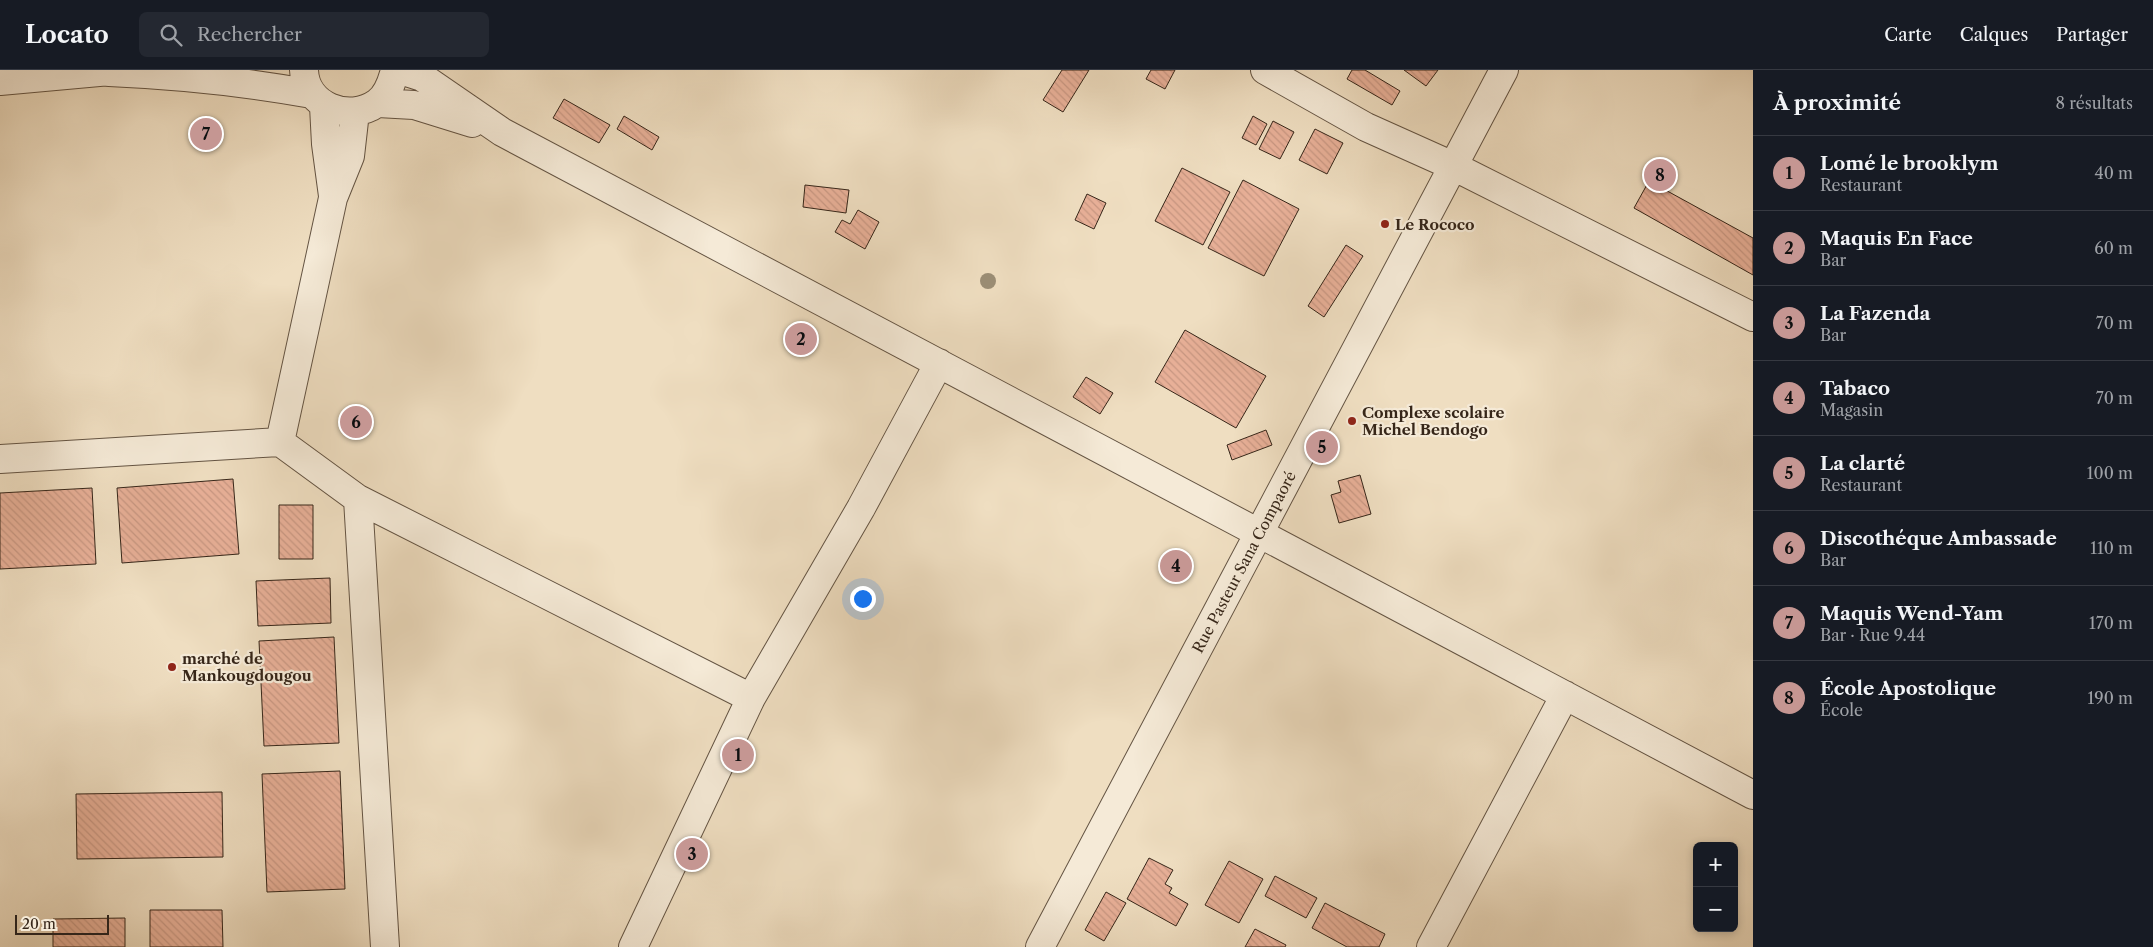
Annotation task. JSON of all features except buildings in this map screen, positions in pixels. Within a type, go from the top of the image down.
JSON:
[{"type":"street","points":[[280,442],[333,198],[367,107],[391,86],[396,70]]},
{"type":"street","points":[[400,70],[422,77],[502,132],[1753,796]]},
{"type":"street","points":[[1265,70],[1366,127],[1453,166],[1753,317]]},
{"type":"street","name":"Rue Pasteur Sana Compaoré","points":[[1040,947],[1504,70]]},
{"type":"street","points":[[0,81],[116,71],[168,75],[218,82],[314,90],[346,112],[367,107],[414,105],[502,132]]},
{"type":"street","points":[[314,90],[326,144],[333,198]]},
{"type":"street","points":[[634,947],[751,698],[861,508],[939,363]]},
{"type":"street","points":[[0,459],[280,442],[358,499],[751,698]]},
{"type":"street","points":[[358,499],[385,947]]},
{"type":"street","points":[[1431,947],[1565,695]]},
{"type":"place","name":"Maquis Wend-Yam","points":[[206,134]]},
{"type":"place","name":"École Apostolique","points":[[1660,175]]},
{"type":"place","name":"Le Rococo","points":[[1385,224]]},
{"type":"place","name":"Maquis En Face","points":[[801,339]]},
{"type":"place","name":"Complexe scolaire Michel Bendogo","points":[[1352,421]]},
{"type":"place","name":"Discothéque Ambassade","points":[[356,422]]},
{"type":"place","name":"La clarté","points":[[1322,447]]},
{"type":"place","name":"Tabaco","points":[[1176,566]]},
{"type":"place","name":"marché de Mankougdougou","points":[[172,667]]},
{"type":"place","name":"Lomé le brooklym","points":[[738,755]]},
{"type":"place","name":"La Fazenda","points":[[692,854]]}]
